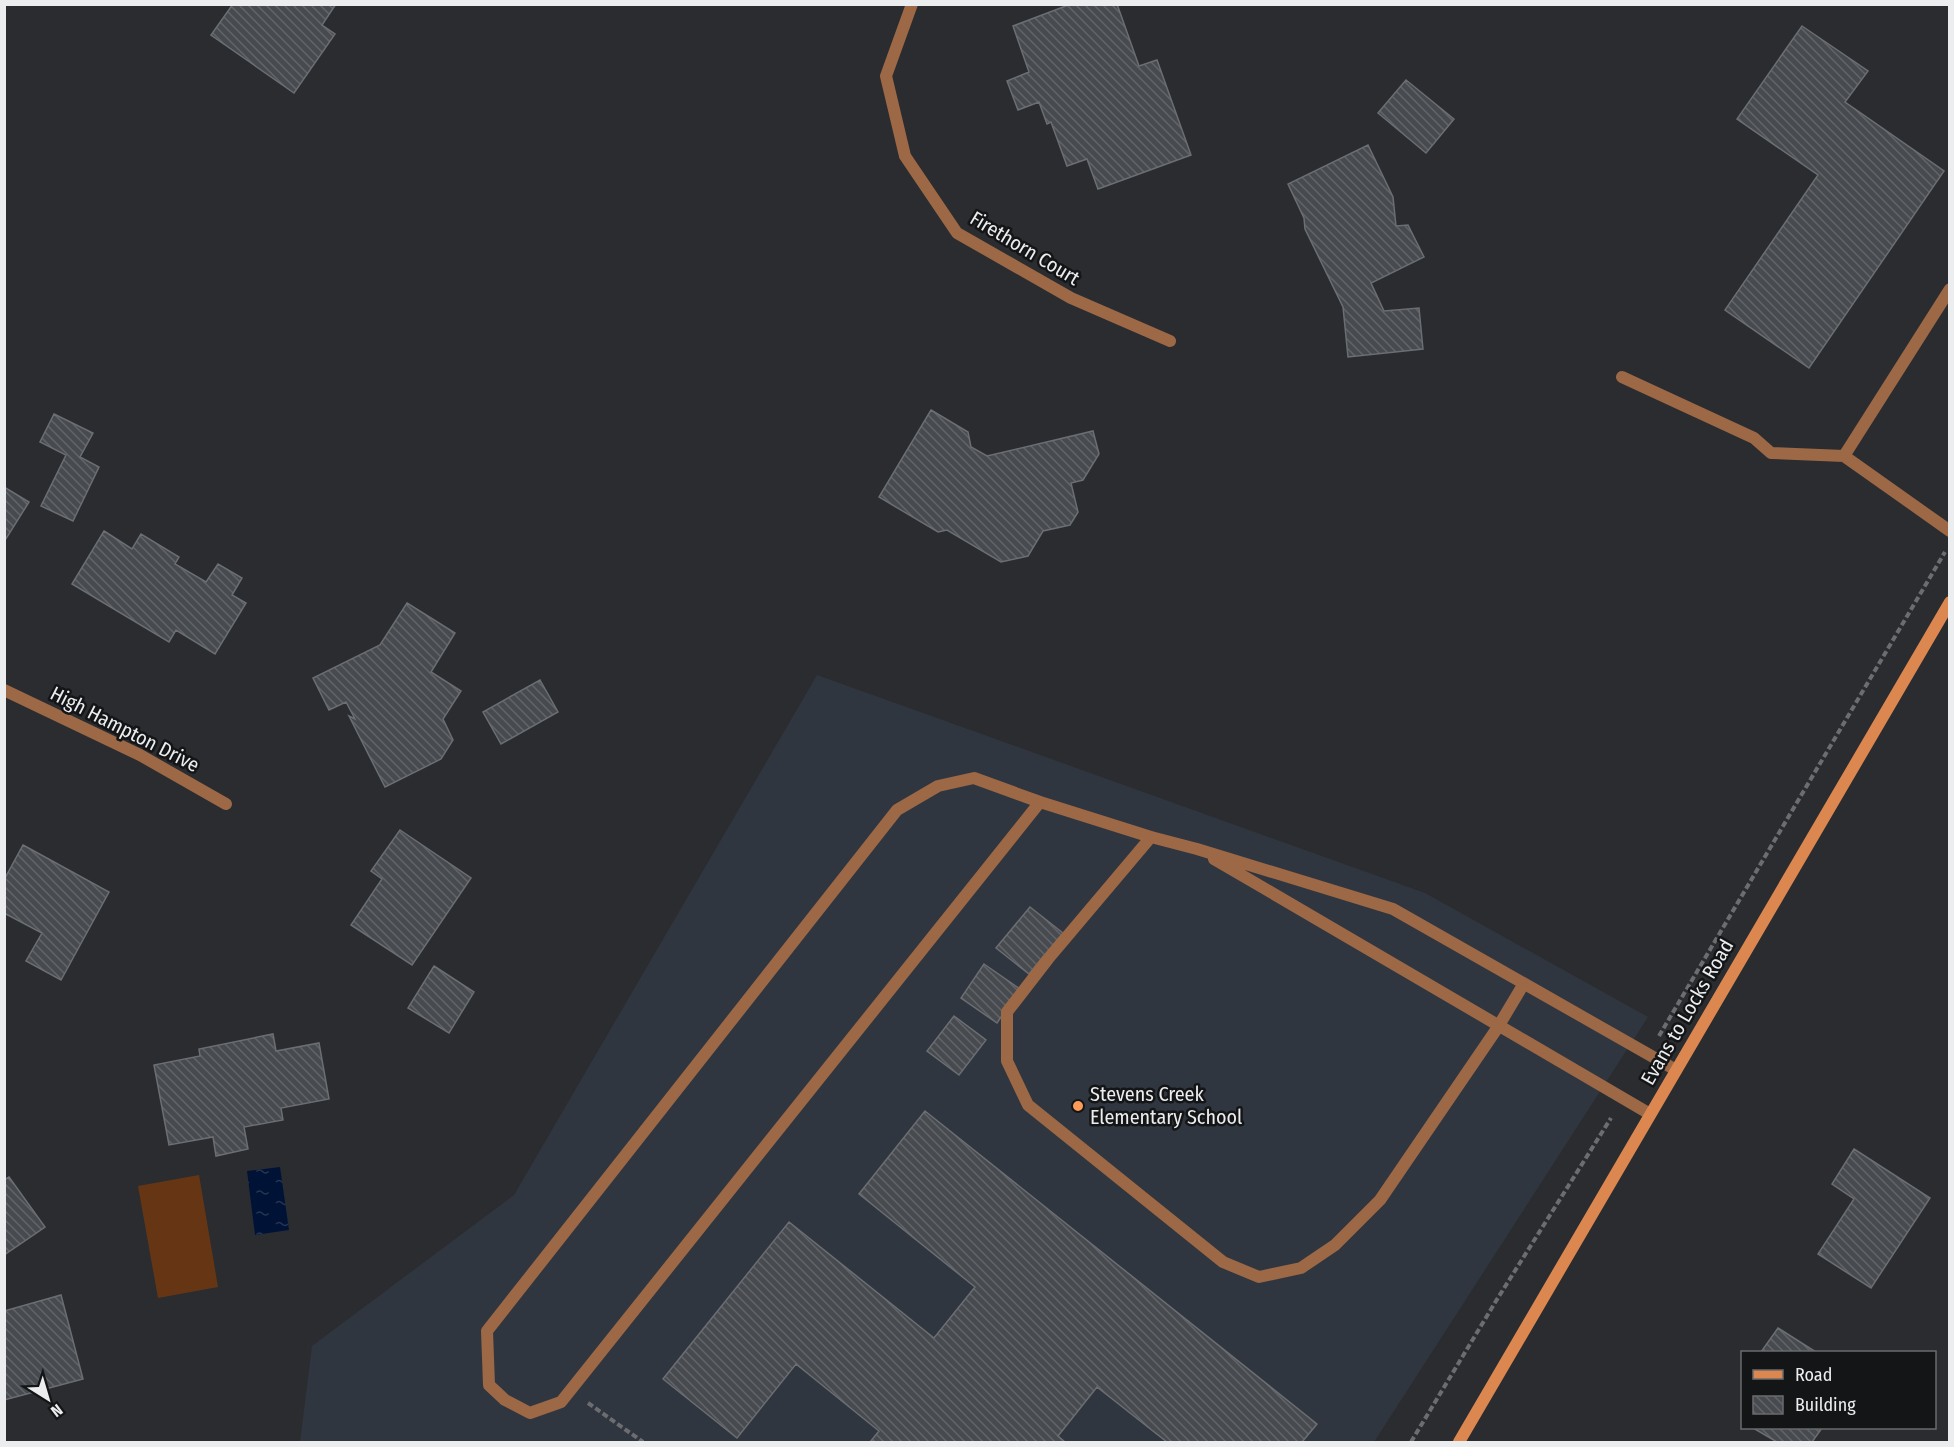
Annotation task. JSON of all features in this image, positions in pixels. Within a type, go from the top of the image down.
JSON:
[{"type":"street","name":"Firethorn Court","points":[[912,4],[886,76],[905,156],[957,232],[1071,298],[1170,341]]},
{"type":"street","points":[[1844,456],[1950,289]]},
{"type":"street","points":[[1622,378],[1754,438],[1771,453],[1844,456],[1950,531]]},
{"type":"street","name":"Evans to Locks Road","points":[[1459,1443],[1950,602]]},
{"type":"street","name":"High Hampton Drive","points":[[4,690],[140,756],[226,804]]},
{"type":"street","points":[[1040,802],[561,1402],[530,1413],[506,1400],[489,1385],[487,1331],[897,810],[938,786],[974,778],[1040,802],[1151,837],[1393,909],[1676,1070]]},
{"type":"street","points":[[1151,837],[1048,959],[1007,1012],[1007,1061],[1028,1105],[1223,1262],[1259,1277],[1300,1268],[1335,1245],[1380,1200],[1498,1027],[1523,985]]},
{"type":"street","points":[[1197,849],[1650,1114]]},
{"type":"path","points":[[1677,1005],[1940,560]]},
{"type":"path","points":[[1411,1443],[1496,1301],[1589,1155]]},
{"type":"path","points":[[570,1390],[643,1443]]},
{"type":"shaded area","name":"Stevens Creek Elementary School","points":[[817,675],[1425,893],[1648,1017],[1374,1442],[300,1442],[312,1346],[514,1195]]},
{"type":"shaded area","points":[[199,1175],[218,1287],[158,1298],[138,1186]]},
{"type":"water","points":[[280,1167],[289,1230],[255,1235],[247,1171]]},
{"type":"building","points":[[233,4],[336,4],[322,25],[335,34],[294,93],[211,35]]},
{"type":"building","points":[[1071,4],[1117,4],[1139,66],[1157,60],[1191,155],[1098,189],[1087,159],[1067,166],[1051,122],[1047,124],[1039,102],[1018,110],[1007,81],[1029,72],[1013,26]]},
{"type":"building","points":[[1802,26],[1868,71],[1845,102],[1944,171],[1809,368],[1725,310],[1818,175],[1737,119]]},
{"type":"building","points":[[1406,80],[1454,119],[1426,153],[1378,113]]},
{"type":"building","points":[[1368,145],[1393,197],[1396,226],[1408,225],[1424,257],[1371,283],[1384,311],[1419,308],[1423,349],[1348,357],[1343,307],[1305,229],[1304,218],[1288,184]]},
{"type":"building","points":[[931,410],[968,432],[971,447],[987,456],[1093,431],[1099,454],[1083,480],[1071,483],[1078,512],[1070,525],[1043,531],[1028,556],[1001,562],[947,530],[938,532],[879,497]]},
{"type":"building","points":[[54,414],[93,433],[80,457],[99,467],[73,521],[41,506],[66,455],[40,442]]},
{"type":"building","points":[[4,487],[29,502],[4,542]]},
{"type":"building","points":[[104,531],[132,549],[141,534],[179,557],[175,564],[206,582],[218,564],[242,578],[232,595],[246,603],[215,654],[176,630],[169,642],[72,584]]},
{"type":"building","points":[[407,603],[455,633],[431,672],[461,691],[443,719],[453,740],[441,759],[385,787],[349,716],[355,719],[346,702],[329,710],[313,678],[380,645]]},
{"type":"building","points":[[540,680],[558,712],[501,744],[483,712]]},
{"type":"building","points":[[400,830],[471,878],[412,965],[351,925],[382,879],[371,871]]},
{"type":"building","points":[[23,845],[109,892],[61,980],[26,961],[42,933],[4,913],[4,880]]},
{"type":"building","points":[[1030,907],[1063,933],[1029,974],[996,948]]},
{"type":"building","points":[[984,964],[1020,989],[997,1023],[961,998]]},
{"type":"building","points":[[434,966],[474,992],[449,1033],[408,1008]]},
{"type":"building","points":[[954,1016],[986,1040],[959,1075],[927,1051]]},
{"type":"building","points":[[273,1034],[276,1051],[319,1043],[329,1099],[281,1108],[283,1120],[244,1127],[248,1149],[216,1156],[213,1137],[169,1145],[154,1065],[200,1056],[199,1049]]},
{"type":"building","points":[[925,1111],[1317,1424],[1302,1442],[1167,1442],[1097,1387],[1058,1436],[1065,1442],[870,1442],[879,1431],[796,1364],[737,1438],[663,1379],[789,1222],[934,1338],[975,1287],[859,1194]]},
{"type":"building","points":[[1854,1149],[1930,1198],[1871,1288],[1818,1254],[1854,1199],[1832,1184]]},
{"type":"building","points":[[9,1177],[45,1227],[4,1255],[4,1180]]},
{"type":"building","points":[[61,1295],[83,1379],[4,1400],[4,1311]]},
{"type":"building","points":[[1778,1328],[1814,1351],[1762,1351]]},
{"type":"building","points":[[1755,1429],[1821,1429],[1812,1442],[1777,1442]]},
{"type":"place","name":"Stevens Creek Elementary School","points":[[1078,1106]]}]
